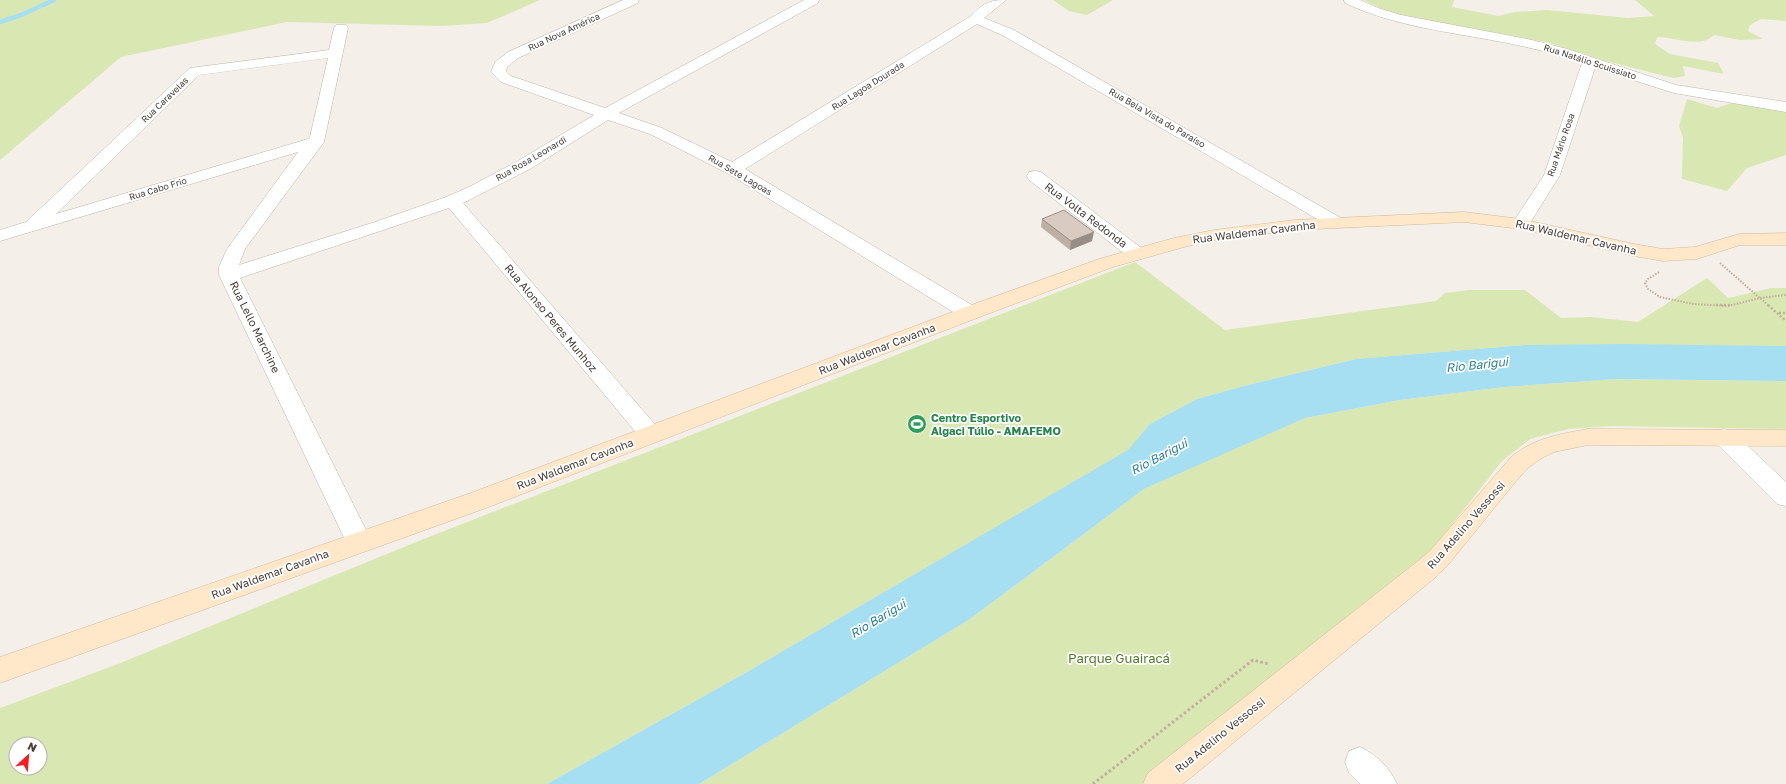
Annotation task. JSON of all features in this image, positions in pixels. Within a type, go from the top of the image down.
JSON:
[{"type":"street","name":"Rua Nova América","points":[[498,69],[506,61],[522,50],[633,0]]},
{"type":"street","name":"Rua Rosa Leonardi","points":[[230,274],[452,201],[524,165],[606,114],[813,0]]},
{"type":"street","name":"Rua Lagoa Dourada","points":[[733,169],[976,20],[981,13],[1000,0]]},
{"type":"street","name":"Rua Natálio Scuissiato","points":[[1350,0],[1373,11],[1399,19],[1527,43],[1590,61],[1674,89],[1786,107]]},
{"type":"street","name":"Rua Bela Vista do Paraíso","points":[[976,20],[1009,33],[1335,222]]},
{"type":"street","name":"Rua Lello Marchine","points":[[341,28],[320,132],[316,142],[236,249],[229,267],[230,274],[359,542]]},
{"type":"street","name":"Rua Caravelas","points":[[33,226],[195,71],[336,53]]},
{"type":"street","name":"Rua Mário Rosa","points":[[1521,224],[1552,175],[1590,61]]},
{"type":"street","name":"Rua Sete Lagoas","points":[[498,69],[500,75],[514,82],[656,131],[733,169],[970,313]]},
{"type":"street","name":"Rua Cabo Frio","points":[[0,236],[316,142]]},
{"type":"street","name":"Rua Volta Redonda","points":[[1035,176],[1136,254]]},
{"type":"street","name":"Rua Alonso Peres Munhoz","points":[[452,201],[651,435]]},
{"type":"street","name":"Rua Waldemar Cavanha","points":[[0,670],[477,501],[970,313],[1136,254],[1214,235],[1335,222],[1464,217],[1521,224],[1651,254],[1696,252],[1739,240],[1786,240]]},
{"type":"street","name":"Rua Adelino Vessossi","points":[[1159,784],[1427,569],[1439,558],[1516,466],[1532,453],[1549,445],[1588,437],[1786,438]]},
{"type":"street","points":[[1724,437],[1786,497]]},
{"type":"street","points":[[1360,762],[1381,784]]},
{"type":"path","points":[[1786,295],[1760,298],[1728,306],[1693,304],[1660,297],[1648,289],[1645,283],[1648,278],[1696,252],[1760,298],[1786,321]]},
{"type":"path","points":[[1778,313],[1786,313]]},
{"type":"path","points":[[1093,784],[1253,660],[1301,670]]},
{"type":"green space","points":[[0,0],[540,0],[487,23],[442,26],[287,22],[121,57],[0,160]]},
{"type":"green space","points":[[1053,0],[1113,0],[1087,15],[1069,11]]},
{"type":"green space","points":[[1364,0],[1454,0],[1452,7],[1498,16],[1515,12],[1547,10],[1628,18],[1654,16],[1635,0],[1786,0],[1786,21],[1761,19],[1750,25],[1748,31],[1763,39],[1740,40],[1714,35],[1708,39],[1694,42],[1657,37],[1655,44],[1670,54],[1718,63],[1724,74],[1683,66],[1685,76],[1673,78],[1606,61],[1546,42],[1410,17],[1384,10]]},
{"type":"green space","points":[[1687,99],[1717,108],[1732,103],[1786,110],[1786,155],[1747,168],[1727,191],[1682,179],[1683,138],[1679,126]]},
{"type":"green space","points":[[1135,262],[1225,330],[1436,301],[1445,293],[1469,290],[1525,290],[1561,318],[1591,317],[1638,322],[1707,278],[1728,298],[1771,288],[1786,288],[1786,346],[1525,345],[1356,359],[1197,399],[1150,424],[1129,450],[747,672],[547,784],[0,784],[0,708],[118,664],[421,540]]},
{"type":"green space","name":"Parque Guairacá","points":[[1617,379],[1786,381],[1786,429],[1612,426],[1568,429],[1530,439],[1502,461],[1421,564],[1152,784],[699,784],[970,619],[1144,489],[1237,447],[1305,418],[1400,400],[1504,387]]},
{"type":"water","name":"Rio Barigui","points":[[1625,344],[1786,346],[1786,381],[1617,379],[1504,387],[1400,400],[1305,418],[1144,489],[970,619],[699,784],[547,784],[747,672],[1128,450],[1150,424],[1197,399],[1356,359],[1525,345]]},
{"type":"building","points":[[1064,210],[1094,232],[1071,241],[1042,219]]},
{"type":"waterway","points":[[0,22],[21,15],[54,0]]},
{"type":"place","name":"Centro Esportivo Algaci Túlio - AMAFEMO","points":[[917,424]]}]
